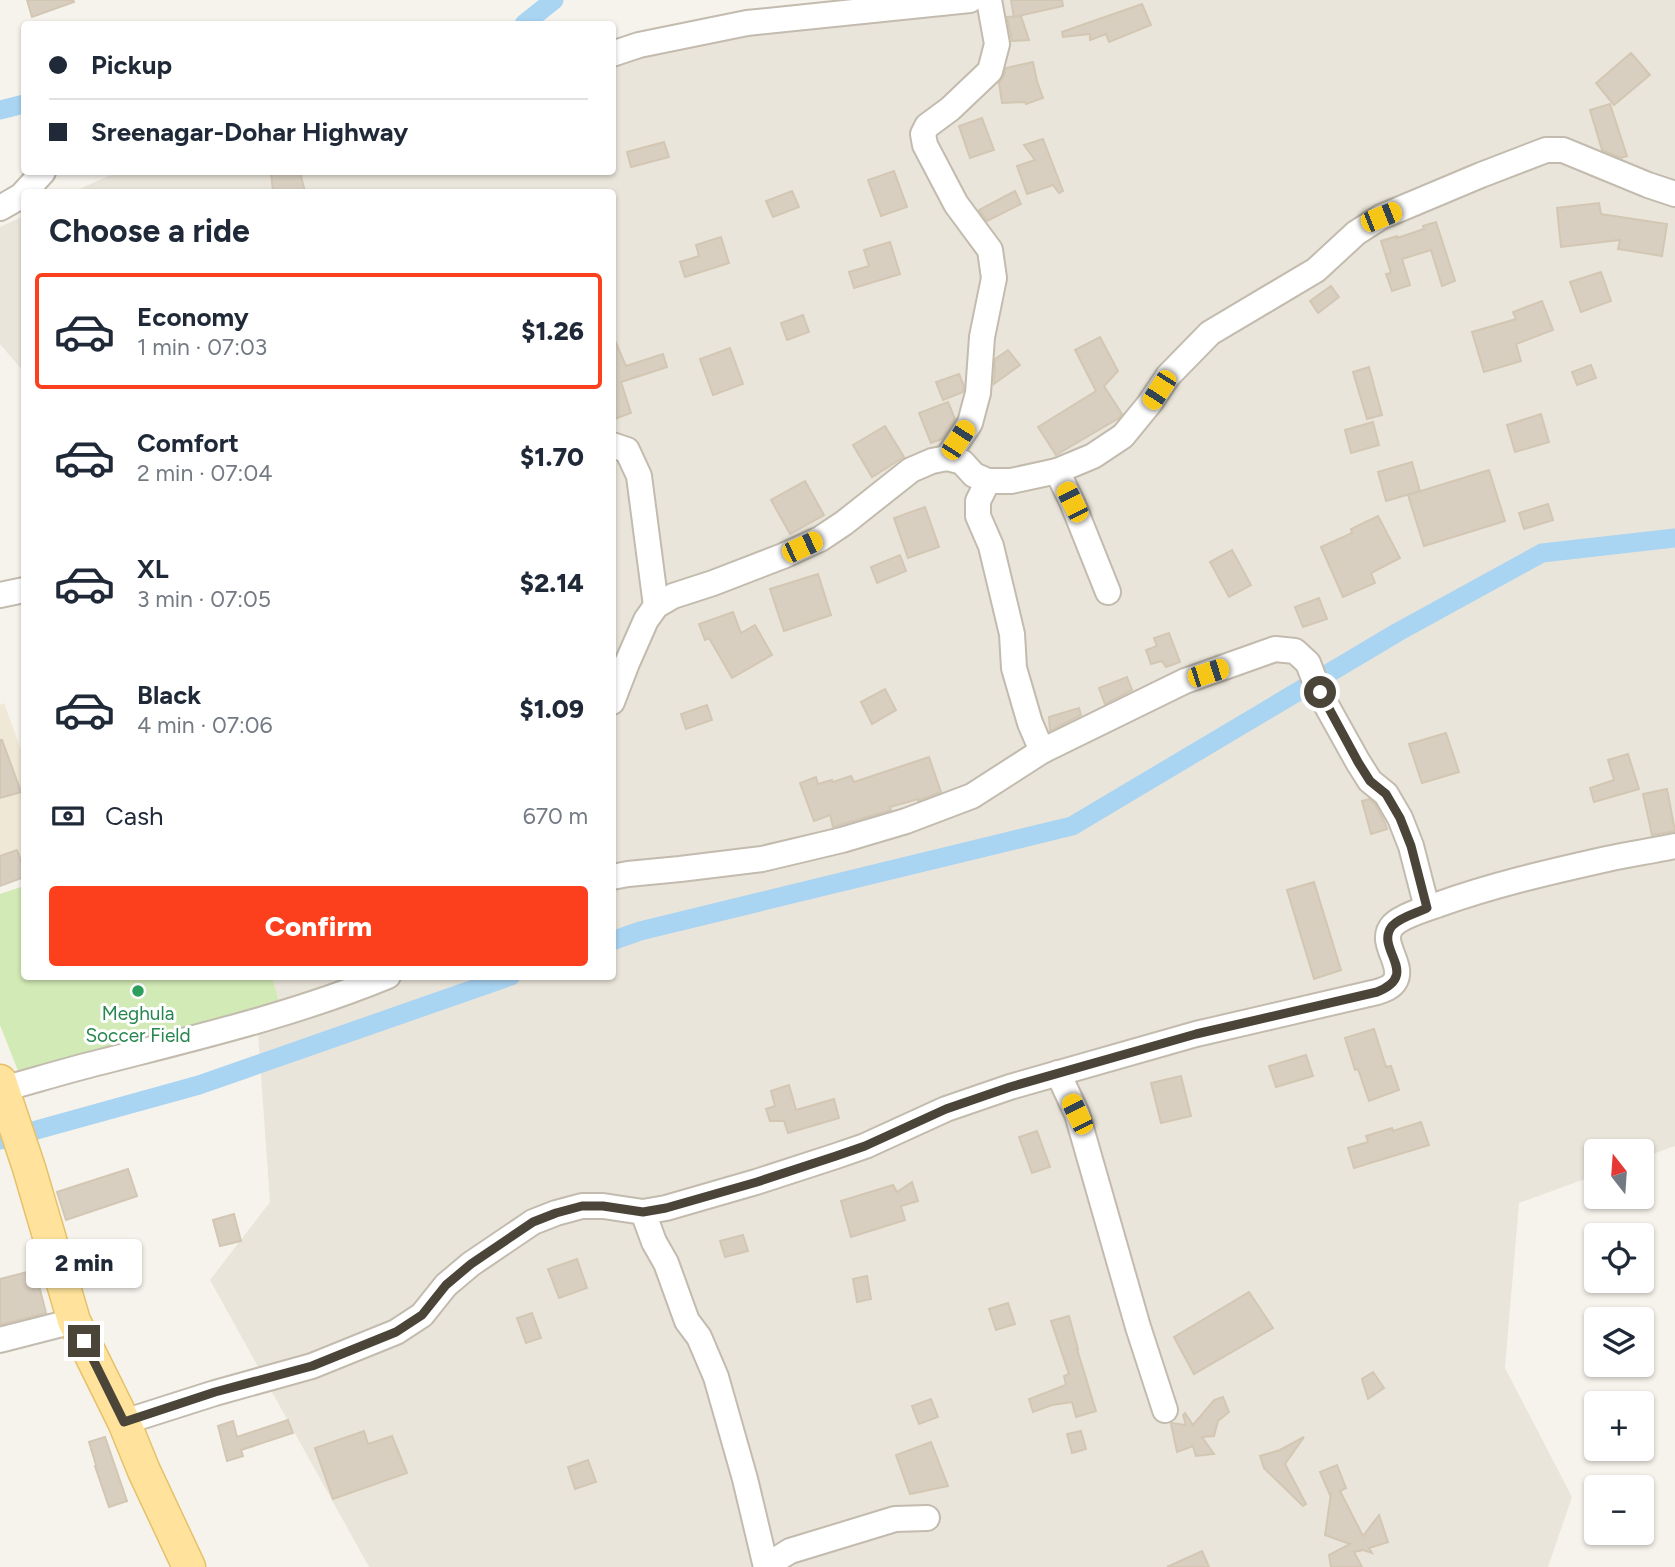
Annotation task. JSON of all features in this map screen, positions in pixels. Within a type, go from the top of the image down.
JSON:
[{"type":"main road","points":[[4,1091],[74,1321],[124,1422],[189,1567]]},
{"type":"street","points":[[616,53],[639,45],[747,23],[970,0]]},
{"type":"street","points":[[947,458],[970,423],[978,393],[982,337],[994,278],[990,250],[956,204],[925,145],[923,134],[927,126],[950,109],[990,71],[997,44],[989,0]]},
{"type":"street","points":[[616,692],[646,621],[656,606],[673,596],[783,556],[820,539],[911,470],[932,461],[947,458],[962,461],[974,475],[988,481],[1011,481],[1057,471],[1093,456],[1123,436],[1168,376],[1210,333],[1316,270],[1356,233],[1381,217],[1546,150],[1563,150],[1675,194]]},
{"type":"street","points":[[27,189],[40,175]]},
{"type":"street","points":[[0,208],[21,196]]},
{"type":"street","points":[[616,446],[627,450],[639,476],[656,606]]},
{"type":"street","points":[[1057,471],[1108,592]]},
{"type":"street","points":[[988,481],[978,501],[978,516],[991,546],[1012,634],[1014,668],[1030,723],[1042,751]]},
{"type":"street","points":[[0,595],[21,591]]},
{"type":"street","points":[[616,876],[762,859],[906,821],[972,796],[1042,751],[1185,681],[1275,649],[1295,651],[1308,663],[1320,692],[1358,762],[1370,781],[1386,794],[1400,818],[1411,846],[1427,908]]},
{"type":"street","points":[[124,1422],[215,1392],[312,1366],[396,1332],[422,1315],[446,1285],[471,1264],[533,1222],[582,1206],[643,1212],[666,1208],[757,1182],[865,1146],[946,1109],[1010,1087],[1196,1034],[1377,992],[1388,988],[1395,981],[1397,972],[1388,935],[1393,925],[1404,918],[1491,886],[1675,846]]},
{"type":"street","points":[[4,1091],[230,1028],[351,991],[378,980]]},
{"type":"street","points":[[1058,1073],[1077,1114],[1138,1327],[1166,1410]]},
{"type":"street","points":[[643,1212],[687,1321],[699,1337],[716,1377],[766,1566],[790,1551],[895,1519],[927,1518]]},
{"type":"street","points":[[0,1340],[74,1321]]},
{"type":"shaded area","points":[[850,0],[1675,0],[1675,1146],[1654,1154],[1654,1139],[1584,1139],[1584,1179],[1519,1203],[1505,1368],[1572,1497],[1548,1567],[369,1567],[210,1280],[270,1202],[254,980],[616,980],[616,189],[80,189],[114,175],[616,175],[616,60],[648,48]]},
{"type":"shaded area","points":[[21,217],[21,368],[0,344],[0,227]]},
{"type":"shaded area","points":[[4,703],[21,750],[21,875],[0,883],[0,705]]},
{"type":"green space","name":"Meghula Soccer Field","points":[[21,887],[21,980],[273,980],[280,1006],[20,1076],[0,1025],[0,894]]},
{"type":"building","points":[[27,0],[73,0],[74,2],[32,17]]},
{"type":"building","points":[[1011,0],[1062,0],[1063,6],[1014,17]]},
{"type":"building","points":[[1142,4],[1151,25],[1109,42],[1106,34],[1090,40],[1090,34],[1063,37],[1062,32]]},
{"type":"building","points":[[1021,16],[1029,40],[1012,41],[1007,17]]},
{"type":"building","points":[[1631,53],[1650,75],[1614,105],[1596,83]]},
{"type":"building","points":[[1033,62],[1043,98],[1026,104],[1002,103],[999,83],[1006,68]]},
{"type":"building","points":[[1610,104],[1627,156],[1621,158],[1602,150],[1590,110]]},
{"type":"building","points":[[982,118],[994,150],[970,158],[959,126]]},
{"type":"building","points":[[1043,139],[1063,191],[1059,193],[1053,185],[1027,194],[1017,166],[1035,160],[1024,145]]},
{"type":"building","points":[[664,142],[669,157],[631,167],[627,152]]},
{"type":"building","points":[[894,171],[907,207],[881,216],[868,180]]},
{"type":"building","points":[[271,175],[301,175],[304,189],[273,189]]},
{"type":"building","points":[[792,191],[799,207],[773,217],[766,201]]},
{"type":"building","points":[[1015,191],[1021,204],[987,221],[979,210]]},
{"type":"building","points":[[1599,203],[1601,214],[1667,224],[1662,256],[1618,249],[1620,240],[1561,247],[1557,208]]},
{"type":"building","points":[[1436,222],[1455,281],[1442,286],[1431,250],[1402,259],[1410,285],[1392,291],[1386,274],[1391,273],[1381,241],[1424,229],[1423,226]]},
{"type":"building","points":[[721,237],[729,263],[685,277],[680,262],[699,256],[696,245]]},
{"type":"building","points":[[890,242],[900,274],[854,288],[849,272],[869,266],[864,250]]},
{"type":"building","points":[[1601,272],[1611,301],[1581,312],[1570,282]]},
{"type":"building","points":[[1331,286],[1339,297],[1318,313],[1310,301]]},
{"type":"building","points":[[1542,301],[1553,330],[1516,344],[1521,361],[1484,372],[1472,332],[1516,319],[1513,312]]},
{"type":"building","points":[[803,315],[809,332],[787,340],[781,323]]},
{"type":"building","points":[[1100,337],[1118,371],[1104,386],[1122,414],[1056,455],[1038,427],[1096,391],[1075,350]]},
{"type":"building","points":[[616,343],[626,366],[663,354],[667,367],[621,382],[631,413],[616,419]]},
{"type":"building","points":[[730,348],[743,384],[713,395],[700,359]]},
{"type":"building","points":[[1008,350],[1020,365],[994,384],[995,359]]},
{"type":"building","points":[[1591,365],[1596,378],[1577,385],[1572,372]]},
{"type":"building","points":[[1369,367],[1382,415],[1367,419],[1353,372]]},
{"type":"building","points":[[959,374],[964,386],[963,392],[943,400],[936,382]]},
{"type":"building","points":[[948,402],[955,419],[942,439],[931,443],[919,413]]},
{"type":"building","points":[[1541,414],[1549,442],[1515,452],[1507,425]]},
{"type":"building","points":[[1373,422],[1379,445],[1351,453],[1345,430]]},
{"type":"building","points":[[885,426],[904,457],[872,477],[853,445]]},
{"type":"building","points":[[1412,462],[1420,491],[1386,501],[1378,472]]},
{"type":"building","points":[[1489,470],[1505,521],[1424,546],[1408,495]]},
{"type":"building","points":[[805,481],[824,515],[790,534],[771,500]]},
{"type":"building","points":[[1548,504],[1553,520],[1524,529],[1519,513]]},
{"type":"building","points":[[925,507],[939,547],[908,558],[894,518]]},
{"type":"building","points":[[1378,516],[1400,558],[1371,573],[1375,583],[1343,597],[1321,547],[1352,533],[1351,529]]},
{"type":"building","points":[[1232,550],[1251,585],[1229,597],[1210,562]]},
{"type":"building","points":[[900,555],[906,571],[877,583],[871,567]]},
{"type":"building","points":[[818,574],[831,615],[784,631],[770,589]]},
{"type":"building","points":[[1319,598],[1327,619],[1303,627],[1295,607]]},
{"type":"building","points":[[733,612],[741,633],[755,625],[772,655],[732,678],[709,638],[705,640],[699,624]]},
{"type":"building","points":[[1169,633],[1180,662],[1166,667],[1162,661],[1151,664],[1146,650],[1157,646],[1154,638]]},
{"type":"building","points":[[1127,677],[1132,690],[1105,704],[1099,688]]},
{"type":"building","points":[[885,689],[896,710],[872,724],[861,702]]},
{"type":"building","points":[[707,705],[712,720],[686,729],[681,714]]},
{"type":"building","points":[[1079,708],[1081,715],[1050,731],[1049,717]]},
{"type":"building","points":[[1446,733],[1459,772],[1422,783],[1409,744]]},
{"type":"building","points":[[0,740],[21,792],[0,798]]},
{"type":"building","points":[[1628,754],[1639,789],[1594,802],[1590,788],[1614,780],[1608,760]]},
{"type":"building","points":[[929,757],[941,792],[833,827],[830,815],[814,821],[800,783],[816,777],[818,784],[851,776],[854,782]]},
{"type":"building","points":[[1667,789],[1675,831],[1652,835],[1643,794]]},
{"type":"building","points":[[1369,799],[1375,804],[1387,829],[1371,834],[1362,801]]},
{"type":"building","points":[[17,850],[21,861],[21,878],[0,886],[0,856]]},
{"type":"building","points":[[1314,882],[1341,970],[1314,979],[1287,890]]},
{"type":"building","points":[[1374,1029],[1386,1067],[1391,1066],[1399,1090],[1369,1101],[1345,1038]]},
{"type":"building","points":[[1306,1055],[1313,1076],[1276,1087],[1269,1066]]},
{"type":"building","points":[[1181,1076],[1191,1116],[1161,1123],[1151,1083]]},
{"type":"building","points":[[789,1085],[796,1110],[834,1099],[839,1118],[788,1133],[784,1121],[770,1121],[766,1109],[775,1106],[771,1091]]},
{"type":"building","points":[[1421,1122],[1429,1145],[1354,1168],[1348,1148],[1368,1142],[1366,1136]]},
{"type":"building","points":[[1037,1131],[1050,1167],[1032,1173],[1019,1137]]},
{"type":"building","points":[[128,1169],[137,1196],[66,1220],[57,1192]]},
{"type":"building","points":[[912,1182],[918,1201],[901,1206],[905,1220],[851,1237],[841,1201],[893,1185],[897,1192]]},
{"type":"building","points":[[234,1214],[241,1241],[220,1246],[213,1220]]},
{"type":"building","points":[[743,1235],[748,1251],[725,1257],[720,1241]]},
{"type":"building","points":[[577,1259],[587,1288],[559,1298],[548,1269]]},
{"type":"building","points":[[35,1270],[46,1313],[0,1325],[0,1279]]},
{"type":"building","points":[[867,1276],[871,1299],[857,1302],[853,1279]]},
{"type":"building","points":[[1249,1292],[1273,1328],[1194,1374],[1174,1337]]},
{"type":"building","points":[[1008,1303],[1015,1324],[996,1330],[989,1309]]},
{"type":"building","points":[[532,1313],[541,1338],[526,1343],[517,1318]]},
{"type":"building","points":[[1069,1316],[1096,1411],[1076,1417],[1072,1402],[1033,1412],[1029,1399],[1066,1385],[1064,1376],[1069,1374],[1051,1321]]},
{"type":"building","points":[[1373,1372],[1384,1388],[1368,1399],[1362,1379]]},
{"type":"building","points":[[1223,1397],[1229,1412],[1218,1421],[1214,1436],[1202,1437],[1214,1454],[1196,1456],[1193,1446],[1177,1452],[1171,1424],[1186,1425],[1183,1415],[1185,1413],[1193,1425],[1214,1400]]},
{"type":"building","points":[[931,1399],[938,1417],[919,1424],[912,1406]]},
{"type":"building","points":[[288,1420],[293,1433],[241,1450],[243,1456],[227,1461],[218,1426],[233,1421],[237,1437]]},
{"type":"building","points":[[364,1431],[368,1444],[392,1436],[407,1473],[333,1499],[315,1448]]},
{"type":"building","points":[[1081,1431],[1086,1449],[1072,1453],[1067,1434]]},
{"type":"building","points":[[105,1437],[127,1501],[109,1507],[89,1442]]},
{"type":"building","points":[[1304,1437],[1285,1464],[1306,1504],[1303,1506],[1264,1468],[1260,1456],[1280,1450]]},
{"type":"building","points":[[931,1442],[948,1486],[910,1494],[896,1455]]},
{"type":"building","points":[[588,1460],[596,1482],[575,1489],[568,1467]]},
{"type":"building","points":[[1337,1465],[1346,1488],[1340,1491],[1363,1536],[1379,1515],[1388,1542],[1369,1548],[1372,1553],[1363,1550],[1354,1552],[1362,1567],[1331,1567],[1329,1555],[1350,1544],[1325,1535],[1331,1494],[1320,1472]]},
{"type":"building","points":[[1202,1551],[1209,1567],[1167,1567]]},
{"type":"waterway","points":[[528,21],[554,0]]},
{"type":"waterway","points":[[0,110],[21,105]]},
{"type":"waterway","points":[[616,940],[640,931],[1072,826],[1398,632],[1542,553],[1675,538]]},
{"type":"waterway","points":[[0,1140],[199,1085],[500,980]]},
{"type":"place","name":"Meghula Soccer Field","points":[[138,991]]},
{"type":"route","points":[[84,1341],[124,1422],[215,1392],[312,1366],[396,1332],[422,1315],[446,1285],[471,1264],[533,1222],[556,1213],[582,1206],[643,1212],[666,1208],[757,1182],[865,1146],[946,1109],[1010,1087],[1196,1034],[1388,988],[1395,981],[1397,972],[1388,935],[1393,925],[1427,908],[1411,846],[1400,818],[1386,794],[1370,781],[1320,692]]}]
